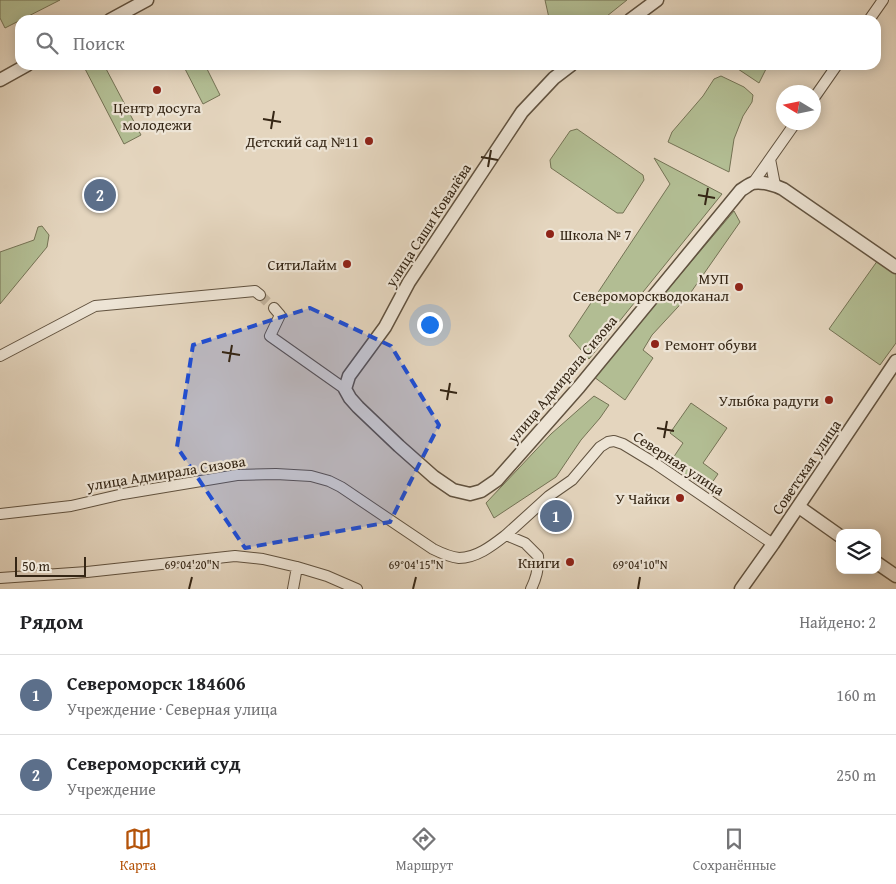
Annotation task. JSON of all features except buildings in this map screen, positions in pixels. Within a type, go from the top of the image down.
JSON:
[{"type":"street","points":[[119,15],[147,0]]},
{"type":"street","points":[[636,15],[656,0]]},
{"type":"street","points":[[872,15],[883,0]]},
{"type":"street","points":[[0,80],[18,70]]},
{"type":"street","name":"улица Саши Ковалёва","points":[[346,389],[349,376],[385,327],[415,274],[522,112],[554,78],[564,70]]},
{"type":"street","points":[[821,88],[834,70]]},
{"type":"street","points":[[752,183],[790,130]]},
{"type":"street","points":[[770,159],[774,185]]},
{"type":"street","points":[[752,183],[774,185],[783,189],[896,267]]},
{"type":"street","name":"улица Адмирала Сизова","points":[[274,308],[280,315],[270,336],[346,389],[350,398],[365,414],[434,476],[453,490],[470,494],[481,492],[497,480],[578,387],[742,190],[752,183]]},
{"type":"street","points":[[0,356],[95,306],[255,290],[260,295]]},
{"type":"street","name":"Советская улица","points":[[741,589],[896,361]]},
{"type":"street","name":"Северная улица","points":[[506,535],[549,496],[572,480],[600,447],[614,441],[623,444],[656,464],[773,544]]},
{"type":"street","name":"улица Адмирала Сизова","points":[[0,514],[71,506],[123,494],[238,475],[276,474],[311,476],[329,481],[341,487],[433,549],[460,558],[474,555],[506,535]]},
{"type":"street","points":[[799,506],[836,533]]},
{"type":"street","points":[[506,535],[525,543],[538,556],[535,580],[531,589]]},
{"type":"street","points":[[0,578],[87,572],[235,556],[263,559],[297,567],[327,576],[357,589]]},
{"type":"street","points":[[881,566],[896,576]]},
{"type":"street","points":[[293,589],[297,567]]},
{"type":"highlighted area","points":[[310,308],[391,346],[439,425],[390,522],[245,548],[177,447],[193,345]]},
{"type":"green space","points":[[0,0],[60,0],[31,15],[15,15],[15,23],[5,28],[0,18]]},
{"type":"green space","points":[[545,0],[627,0],[608,15],[548,15]]},
{"type":"green space","points":[[86,70],[107,70],[141,135],[124,144]]},
{"type":"green space","points":[[186,70],[208,70],[220,95],[203,104]]},
{"type":"green space","points":[[740,70],[766,70],[759,83]]},
{"type":"green space","points":[[721,76],[744,87],[753,95],[752,102],[743,116],[734,139],[729,172],[668,142],[672,132],[703,96],[714,79]]},
{"type":"green space","points":[[577,129],[643,175],[644,180],[623,213],[617,213],[551,168],[550,160],[570,131]]},
{"type":"green space","points":[[654,158],[722,194],[589,359],[569,336],[670,184]]},
{"type":"green space","points":[[734,211],[740,222],[689,295],[652,335],[643,350],[653,358],[625,400],[594,377]]},
{"type":"green space","points":[[42,226],[49,235],[47,247],[0,304],[0,252],[34,240],[38,227]]},
{"type":"green space","points":[[878,260],[896,272],[896,343],[880,365],[829,329]]},
{"type":"green space","points":[[594,396],[609,405],[581,440],[556,477],[494,518],[486,503],[551,434]]},
{"type":"green space","points":[[691,403],[727,428],[703,463],[718,474],[707,490],[669,464],[683,443],[670,433]]},
{"type":"tunnel","points":[[260,295],[274,308]]},
{"type":"place","name":"Центр досуга молодежи","points":[[157,90]]},
{"type":"place","name":"Детский сад №11","points":[[369,141]]},
{"type":"place","name":"Североморский суд","points":[[100,195]]},
{"type":"place","name":"Школа № 7","points":[[550,234]]},
{"type":"place","name":"СитиЛайм","points":[[347,264]]},
{"type":"place","name":"МУП Североморскводоканал","points":[[739,287]]},
{"type":"place","name":"Ремонт обуви","points":[[655,344]]},
{"type":"place","name":"Улыбка радуги","points":[[829,400]]},
{"type":"place","name":"У Чайки","points":[[680,498]]},
{"type":"place","name":"Североморск 184606","points":[[556,516]]},
{"type":"place","name":"Книги","points":[[570,562]]}]
